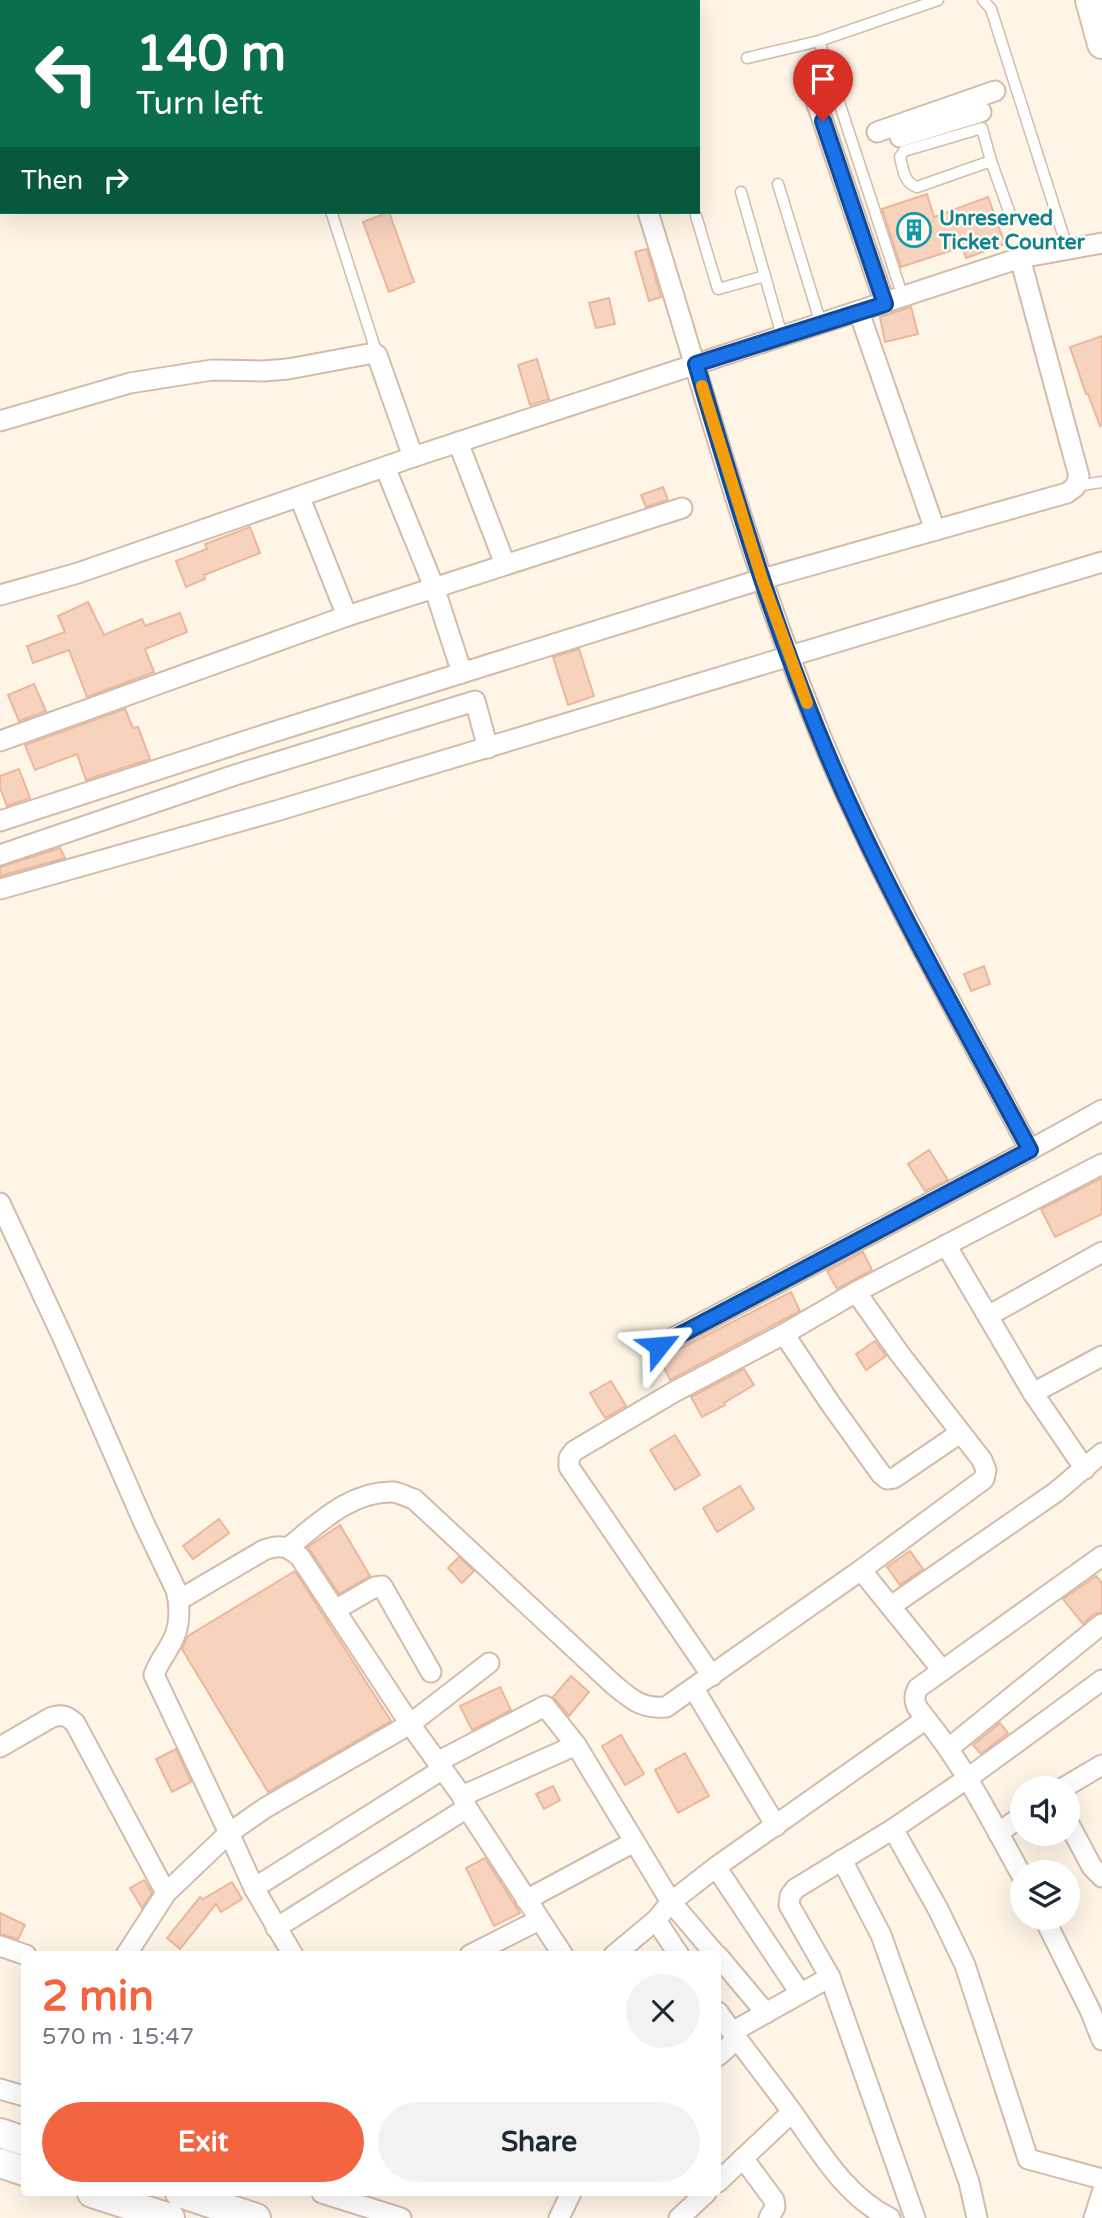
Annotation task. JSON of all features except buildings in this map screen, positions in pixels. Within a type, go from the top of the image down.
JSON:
[{"type":"street","points":[[1090,0],[1102,44]]},
{"type":"street","points":[[981,120],[876,138],[995,91]]},
{"type":"street","points":[[814,96],[885,304]]},
{"type":"street","points":[[649,214],[734,495],[788,655],[859,827],[1030,1150]]},
{"type":"street","points":[[0,595],[78,573],[458,442],[1020,258],[1102,243]]},
{"type":"street","points":[[0,821],[254,738],[762,579],[1067,493],[1075,486],[1079,476],[1020,258]]},
{"type":"street","points":[[859,312],[935,530]]},
{"type":"street","points":[[0,421],[144,381],[212,370],[288,369],[371,353],[377,355],[414,457]]},
{"type":"street","points":[[458,442],[505,565]]},
{"type":"street","points":[[385,467],[434,587],[475,701],[488,747]]},
{"type":"street","points":[[300,498],[347,616]]},
{"type":"street","points":[[0,741],[347,616],[682,508]]},
{"type":"street","points":[[0,889],[237,823],[1102,562]]},
{"type":"street","points":[[0,855],[235,775],[475,701]]},
{"type":"street","points":[[659,1346],[1102,1110]]},
{"type":"street","points":[[712,1676],[569,1467],[569,1458],[574,1451],[674,1392],[784,1334],[856,1292],[1102,1164]]},
{"type":"street","points":[[0,1203],[179,1600],[175,1635],[154,1675],[254,1888],[290,1951]]},
{"type":"street","points":[[946,1245],[1033,1393],[1085,1469]]},
{"type":"street","points":[[988,1316],[1102,1252]]},
{"type":"street","points":[[289,1547],[341,1506],[367,1496],[395,1492],[414,1499],[634,1701],[651,1709],[666,1707],[861,1570],[984,1479],[986,1471],[982,1460],[899,1353],[856,1292]]},
{"type":"street","points":[[784,1334],[830,1403],[887,1479],[894,1478],[960,1433]]},
{"type":"street","points":[[1033,1393],[1102,1356]]},
{"type":"street","points":[[891,1606],[1056,1492],[1102,1453]]},
{"type":"street","points":[[179,1600],[264,1550],[276,1546],[289,1547],[300,1557],[465,1802],[560,1951]]},
{"type":"street","points":[[1013,1860],[968,1778],[949,1748],[915,1705],[914,1695],[918,1688],[942,1670],[1102,1556]]},
{"type":"street","points":[[861,1570],[942,1670]]},
{"type":"street","points":[[335,1610],[375,1587],[382,1586],[431,1672]]},
{"type":"street","points":[[949,1748],[1102,1624]]},
{"type":"street","points":[[129,1951],[166,1893],[229,1833],[265,1808],[410,1724],[489,1663]]},
{"type":"street","points":[[915,2218],[830,1977],[789,1905],[790,1896],[795,1889],[893,1829],[968,1778],[1102,1680]]},
{"type":"street","points":[[694,1689],[776,1826]]},
{"type":"street","points":[[254,1888],[440,1765],[545,1706],[576,1745],[671,1902],[714,1951]]},
{"type":"street","points":[[0,1747],[52,1717],[61,1714],[68,1716],[75,1723],[166,1893]]},
{"type":"street","points":[[619,1951],[656,1920],[671,1902],[716,1867],[926,1719]]},
{"type":"street","points":[[276,1928],[465,1802],[576,1745]]},
{"type":"street","points":[[1080,1778],[1102,1765]]},
{"type":"street","points":[[998,1833],[1010,1824]]},
{"type":"street","points":[[893,1829],[938,1909],[965,1965],[1028,2159],[1102,2179]]},
{"type":"street","points":[[526,1900],[634,1842]]},
{"type":"street","points":[[1080,1844],[1102,1877]]},
{"type":"street","points":[[842,1860],[881,1935],[969,2182],[977,2218]]},
{"type":"street","points":[[716,1867],[800,1993]]},
{"type":"street","points":[[478,1951],[539,1920]]},
{"type":"street","points":[[656,1920],[676,1951]]},
{"type":"street","points":[[1050,1930],[1102,2040]]},
{"type":"street","points":[[0,1946],[21,1953]]},
{"type":"street","points":[[721,1960],[766,2013]]},
{"type":"street","points":[[721,2052],[734,2036],[766,2013],[830,1977]]},
{"type":"street","points":[[721,2016],[836,2174],[874,2210],[890,2218]]},
{"type":"street","points":[[0,2088],[21,2095]]},
{"type":"street","points":[[721,2179],[792,2112]]},
{"type":"street","points":[[11,2166],[18,2137]]},
{"type":"street","points":[[743,2158],[774,2200],[775,2207],[769,2218]]},
{"type":"street","points":[[1094,2218],[1102,2193]]},
{"type":"street","points":[[101,2196],[170,2218]]},
{"type":"street","points":[[189,2196],[256,2218]]},
{"type":"street","points":[[331,2196],[401,2218]]},
{"type":"street","points":[[559,2218],[570,2196]]},
{"type":"street","points":[[679,2218],[703,2196]]},
{"type":"lane","points":[[747,58],[819,40],[937,0]]},
{"type":"lane","points":[[982,0],[991,9],[1068,250]]},
{"type":"lane","points":[[819,40],[900,285]]},
{"type":"lane","points":[[1011,217],[991,161],[981,120],[995,91],[1015,84]]},
{"type":"lane","points":[[981,120],[904,151],[900,157],[906,180],[917,187],[991,161]]},
{"type":"lane","points":[[778,184],[821,324]]},
{"type":"lane","points":[[741,191],[782,336]]},
{"type":"lane","points":[[332,214],[377,355]]},
{"type":"lane","points":[[696,216],[718,289],[765,276]]},
{"type":"lane","points":[[1075,486],[1102,482]]},
{"type":"slow traffic","points":[[702,386],[734,495],[807,703]]},
{"type":"place","name":"Unreserved Ticket Counter","points":[[914,230]]},
{"type":"route","points":[[659,1346],[1030,1150],[859,827],[823,743],[788,655],[762,579],[734,495],[696,364],[885,304],[823,121]]}]
